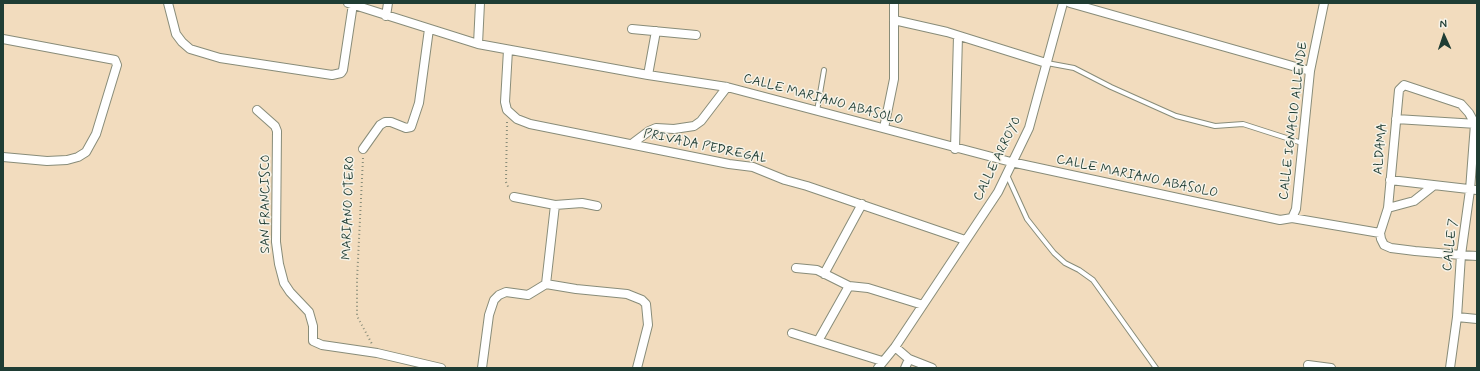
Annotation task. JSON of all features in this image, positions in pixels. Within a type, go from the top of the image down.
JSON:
[{"type":"street","points":[[168,3],[176,34],[190,49],[220,58],[332,75],[341,74],[344,66],[350,4]]},
{"type":"street","points":[[386,16],[388,3]]},
{"type":"street","points":[[478,44],[480,3]]},
{"type":"street","points":[[884,128],[894,79],[894,3]]},
{"type":"street","name":"CALLE ARROYO","points":[[880,365],[895,347],[965,240],[987,210],[1006,174],[1029,128],[1063,3]]},
{"type":"street","points":[[1070,3],[1310,71]]},
{"type":"street","name":"CALLE IGNACIO ALLENDE","points":[[1292,218],[1296,209],[1310,71],[1324,3]]},
{"type":"street","name":"CALLE MARIANO ABASOLO","points":[[350,4],[478,44],[648,75],[727,87],[884,128],[955,149],[1011,162],[1280,220],[1292,218],[1380,233]]},
{"type":"street","points":[[894,20],[958,36],[1046,63]]},
{"type":"street","name":"MARIANO OTERO","points":[[363,149],[382,123],[388,121],[404,128],[411,127],[419,103],[429,29]]},
{"type":"street","points":[[632,29],[696,35]]},
{"type":"street","points":[[648,75],[656,31]]},
{"type":"street","points":[[955,149],[958,36]]},
{"type":"street","points":[[3,39],[115,60],[118,65],[96,134],[86,152],[78,157],[68,160],[47,161],[3,157]]},
{"type":"street","points":[[507,110],[505,91],[508,50]]},
{"type":"street","name":"ALDAMA","points":[[1380,233],[1388,208],[1399,90],[1404,85],[1461,104],[1476,124]]},
{"type":"street","points":[[633,143],[649,130],[656,128],[674,129],[694,126],[701,121],[727,87]]},
{"type":"street","name":"SAN FRANCISCO","points":[[257,110],[275,126],[277,131],[276,242],[279,264],[284,283],[290,292],[309,312],[313,326],[313,338],[315,343],[377,354]]},
{"type":"street","name":"PRIVADA PEDREGAL","points":[[507,110],[518,119],[530,124],[633,143],[728,164],[753,167],[785,180],[862,204],[965,240]]},
{"type":"street","points":[[1396,119],[1476,124]]},
{"type":"street","name":"CALLE 7","points":[[1450,368],[1457,317],[1461,255],[1474,190],[1476,124]]},
{"type":"street","points":[[1390,180],[1474,190]]},
{"type":"street","points":[[1388,208],[1414,200],[1433,186]]},
{"type":"street","points":[[514,197],[556,205],[582,203],[598,206]]},
{"type":"street","points":[[824,274],[862,204]]},
{"type":"street","points":[[546,284],[556,205]]},
{"type":"street","points":[[1380,233],[1384,245],[1391,248],[1477,256]]},
{"type":"street","points":[[796,268],[817,270],[849,286],[868,288],[923,305]]},
{"type":"street","points":[[482,368],[489,315],[494,300],[499,295],[506,292],[528,295],[546,284],[576,289],[627,294],[642,300],[646,304],[648,326],[637,368]]},
{"type":"street","points":[[818,341],[849,286]]},
{"type":"street","points":[[1457,317],[1477,319]]},
{"type":"street","points":[[792,333],[818,341],[880,365]]},
{"type":"street","points":[[895,347],[909,359],[932,368]]},
{"type":"street","points":[[377,354],[441,368]]},
{"type":"street","points":[[906,368],[909,359]]},
{"type":"street","points":[[1308,364],[1331,368]]},
{"type":"lane","points":[[1046,63],[1074,68],[1111,87],[1176,116],[1215,126],[1243,124],[1303,143]]},
{"type":"lane","points":[[817,111],[824,70]]},
{"type":"lane","points":[[1006,174],[1027,219],[1054,253],[1065,263],[1079,270],[1093,280],[1156,368]]},
{"type":"path","points":[[507,110],[506,182],[514,197]]},
{"type":"path","name":"MARIANO OTERO","points":[[363,149],[358,316],[377,354]]}]
